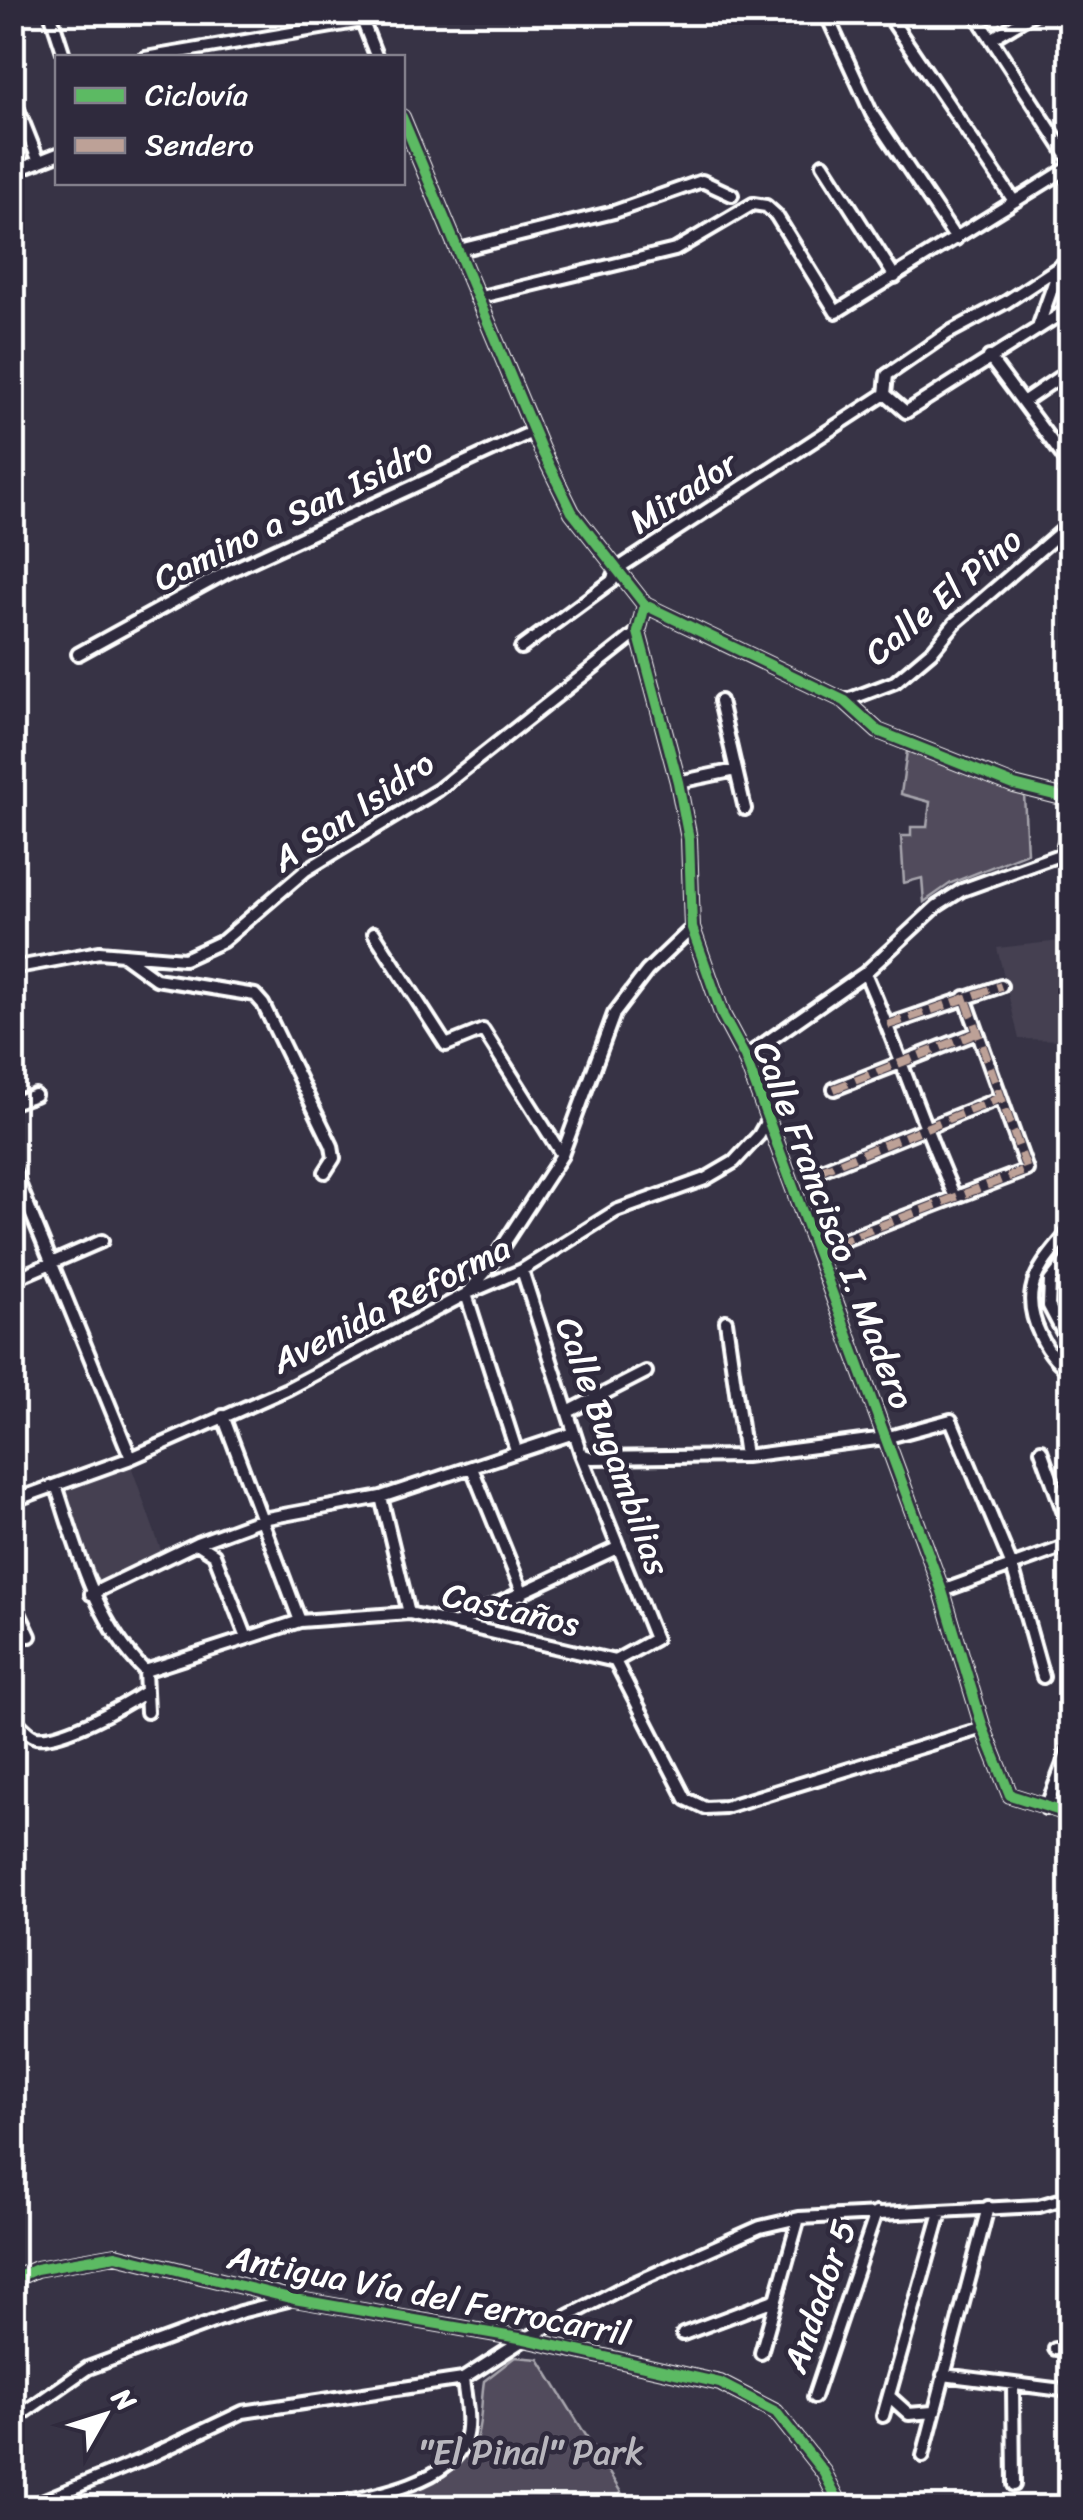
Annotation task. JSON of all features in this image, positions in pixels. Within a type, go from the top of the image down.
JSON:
[{"type":"street","points":[[886,12],[1014,202]]},
{"type":"street","points":[[477,298],[675,250],[753,204],[766,206],[776,216],[836,312],[1070,164],[974,12]]},
{"type":"street","points":[[990,39],[1036,12]]},
{"type":"street","points":[[1059,12],[1070,30]]},
{"type":"street","points":[[160,55],[360,16],[376,55]]},
{"type":"street","points":[[827,16],[872,114],[956,239]]},
{"type":"street","points":[[52,18],[63,55]]},
{"type":"street","points":[[12,94],[39,162]]},
{"type":"street","points":[[405,124],[572,512],[645,604],[844,701],[878,731],[1014,785],[1070,800]]},
{"type":"street","points":[[12,172],[55,155]]},
{"type":"street","points":[[823,164],[895,277]]},
{"type":"street","points":[[459,250],[614,212],[702,181],[732,194]]},
{"type":"street","points":[[1038,326],[1065,263]]},
{"type":"street","points":[[1065,263],[1006,302],[948,333],[887,375],[886,394],[906,412],[1070,308]]},
{"type":"street","points":[[989,358],[1070,466]]},
{"type":"street","points":[[1023,402],[1070,370]]},
{"type":"street","name":"Mirador","points":[[521,648],[612,581],[617,568],[886,394]]},
{"type":"street","name":"Camino a San Isidro","points":[[78,654],[225,573],[534,431]]},
{"type":"street","points":[[1058,451],[1070,443]]},
{"type":"street","name":"Calle El Pino","points":[[844,701],[896,682],[933,650],[955,623],[1070,524]]},
{"type":"street","name":"Calle Francisco I. Madero","points":[[645,604],[638,632],[689,839],[692,928],[723,1016],[745,1057],[942,1591],[983,1728],[1010,1795],[1070,1814]]},
{"type":"street","name":"A San Isidro","points":[[12,968],[99,952],[184,960],[223,941],[306,870],[438,790],[638,632]]},
{"type":"street","points":[[720,701],[745,809]]},
{"type":"street","points":[[678,782],[736,770]]},
{"type":"street","points":[[745,1057],[865,972],[937,906],[962,890],[1066,856],[1070,823]]},
{"type":"street","points":[[516,1450],[466,1294],[485,1273],[562,1155],[614,1014],[647,971],[692,928]]},
{"type":"street","points":[[374,934],[446,1045],[482,1030],[562,1155]]},
{"type":"street","points":[[122,954],[156,979],[255,995],[263,1004],[332,1146],[334,1158],[325,1172]]},
{"type":"street","points":[[865,972],[902,1062],[924,1130],[956,1196]]},
{"type":"street","points":[[888,1025],[1001,986]]},
{"type":"street","points":[[836,1243],[1027,1170],[966,997]]},
{"type":"street","name":"Calle Francisco I. Madero","points":[[834,1089],[978,1032]]},
{"type":"street","points":[[12,1103],[34,1095]]},
{"type":"street","points":[[820,1171],[1000,1098]]},
{"type":"street","name":"Avenida Reforma","points":[[12,1501],[131,1458],[305,1380],[466,1294],[522,1270],[616,1211],[706,1179],[734,1162],[759,1135],[768,1118]]},
{"type":"street","points":[[12,1166],[16,1188],[131,1458]]},
{"type":"street","points":[[1070,1230],[1040,1269],[1031,1292],[1040,1338],[1056,1363],[1070,1371]]},
{"type":"street","points":[[12,1280],[102,1242]]},
{"type":"street","points":[[1070,1256],[1050,1281],[1049,1306],[1070,1346]]},
{"type":"street","name":"Calle Bugambilias","points":[[522,1270],[581,1454],[655,1640],[615,1661]]},
{"type":"street","points":[[1031,1292],[1050,1292]]},
{"type":"street","points":[[726,1321],[745,1456]]},
{"type":"street","points":[[568,1412],[646,1372]]},
{"type":"street","points":[[224,1416],[300,1621]]},
{"type":"street","points":[[581,1454],[592,1458],[745,1456],[884,1438],[952,1420],[1012,1566],[1043,1677]]},
{"type":"street","points":[[92,1594],[197,1543],[262,1520],[381,1497],[574,1433]]},
{"type":"street","points":[[1042,1450],[1070,1530]]},
{"type":"street","points":[[472,1468],[523,1594]]},
{"type":"street","points":[[56,1486],[92,1594],[127,1653],[145,1671],[148,1712]]},
{"type":"street","points":[[381,1497],[409,1613]]},
{"type":"street","points":[[197,1543],[214,1554],[247,1638]]},
{"type":"street","points":[[942,1591],[1070,1545]]},
{"type":"street","points":[[454,1624],[617,1548]]},
{"type":"street","points":[[12,1598],[30,1636]]},
{"type":"street","name":"Castaños","points":[[145,1671],[300,1621],[409,1613],[615,1661],[686,1799],[705,1808],[725,1807],[983,1728]]},
{"type":"street","points":[[12,1717],[32,1736],[72,1730],[145,1692]]},
{"type":"street","points":[[1046,1808],[1070,1746]]},
{"type":"street","points":[[25,2508],[146,2458],[242,2412],[463,2379],[524,2339],[653,2274],[760,2227],[799,2218],[1039,2206],[1070,2197]]},
{"type":"street","points":[[922,2456],[988,2208]]},
{"type":"street","points":[[884,2416],[941,2212]]},
{"type":"street","name":"Andador 5","points":[[814,2397],[876,2213]]},
{"type":"street","points":[[761,2353],[799,2218]]},
{"type":"street","name":"Antigua Vía del Ferrocarril","points":[[12,2280],[36,2269],[116,2255],[294,2299],[524,2339],[720,2383],[776,2412],[824,2473],[842,2508]]},
{"type":"street","points":[[12,2421],[88,2368],[222,2318],[294,2299]]},
{"type":"street","points":[[683,2334],[774,2300]]},
{"type":"street","points":[[1056,2349],[1070,2349]]},
{"type":"street","points":[[943,2375],[1070,2391]]},
{"type":"street","points":[[316,2508],[404,2488],[451,2462],[464,2445],[467,2426],[463,2379]]},
{"type":"street","points":[[1013,2386],[1014,2485]]},
{"type":"street","points":[[890,2396],[909,2414],[933,2412]]},
{"type":"shaded area","points":[[1070,940],[1070,1040],[1019,1039],[997,948]]},
{"type":"shaded area","points":[[128,1457],[162,1553],[96,1581],[61,1484]]},
{"type":"green space","points":[[907,751],[1024,794],[1027,853],[951,883],[924,902],[922,878],[904,883],[901,836],[911,836],[911,827],[927,827],[930,802],[901,794]]},
{"type":"green space","name":"\"El Pinal\" Park","points":[[515,2357],[539,2359],[630,2507],[341,2508],[418,2484],[456,2463],[477,2436],[484,2381]]},
{"type":"marked path","points":[[888,1025],[1001,986]]},
{"type":"marked path","points":[[836,1243],[1027,1170],[965,997]]},
{"type":"marked path","points":[[834,1089],[977,1033]]},
{"type":"marked path","points":[[819,1171],[1000,1098]]},
{"type":"cycle path","points":[[405,124],[541,449],[572,512],[645,605],[845,701],[878,731],[1014,785],[1070,799]]},
{"type":"cycle path","points":[[645,605],[638,632],[689,839],[692,928],[723,1016],[745,1057],[942,1591],[983,1728],[1010,1795],[1070,1814]]},
{"type":"cycle path","points":[[12,2280],[36,2269],[116,2255],[294,2299],[525,2339],[720,2383],[776,2412],[824,2473],[842,2508]]}]
